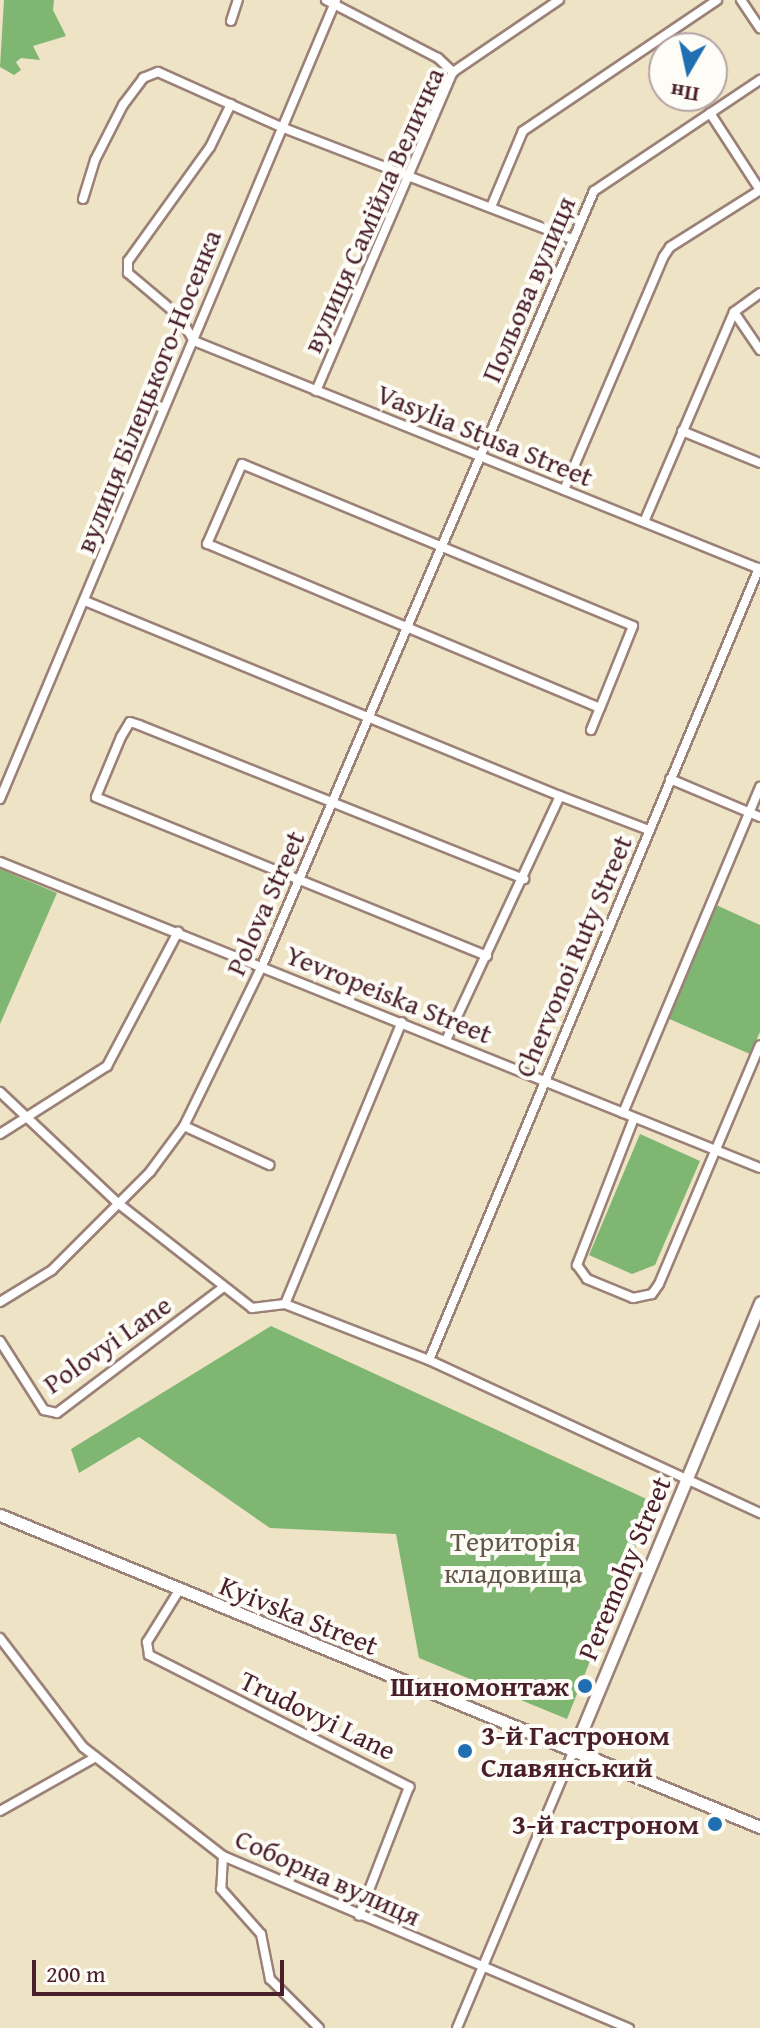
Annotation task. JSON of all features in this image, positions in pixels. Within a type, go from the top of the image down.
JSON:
[{"type":"street","points":[[231,21],[238,0]]},
{"type":"street","name":"вулиця Самійла Величка","points":[[316,391],[453,72],[559,0]]},
{"type":"street","points":[[491,207],[523,131],[717,0]]},
{"type":"street","points":[[741,0],[760,28]]},
{"type":"street","points":[[332,1],[438,58],[453,72]]},
{"type":"street","name":"вулиця Білецького-Носенка","points":[[0,799],[194,341],[332,1]]},
{"type":"street","points":[[83,199],[110,129],[143,78],[165,74],[281,127],[572,239]]},
{"type":"street","name":"Польова вулиця","points":[[481,457],[594,191],[760,80]]},
{"type":"street","points":[[194,341],[180,317],[128,273],[128,261],[210,147],[231,104]]},
{"type":"street","points":[[564,490],[664,256],[670,247],[760,190],[710,113]]},
{"type":"street","points":[[644,522],[734,312],[760,293]]},
{"type":"street","points":[[734,312],[760,350]]},
{"type":"street","name":"Vasylia Stusa Street","points":[[194,341],[760,569]]},
{"type":"street","points":[[682,431],[760,463]]},
{"type":"street","name":"Polova Street","points":[[0,1302],[52,1270],[119,1204],[184,1126],[262,966],[481,457]]},
{"type":"street","points":[[591,730],[600,708],[633,626],[442,544],[242,464],[207,544],[600,708]]},
{"type":"street","name":"Chervonoi Ruty Street","points":[[429,1360],[760,569]]},
{"type":"street","points":[[85,601],[649,830]]},
{"type":"street","points":[[487,956],[96,797],[130,722],[524,879]]},
{"type":"street","points":[[670,779],[760,817]]},
{"type":"street","points":[[623,1113],[760,787]]},
{"type":"street","points":[[446,1040],[524,879],[560,796]]},
{"type":"street","name":"Yevropeiska Street","points":[[0,862],[760,1168]]},
{"type":"street","points":[[0,1134],[107,1066],[178,932]]},
{"type":"street","points":[[285,1304],[402,1022]]},
{"type":"street","points":[[634,1118],[577,1265],[587,1279],[633,1298],[652,1294],[659,1284],[760,1045]]},
{"type":"street","points":[[0,1092],[119,1204],[222,1288],[252,1308],[285,1304],[429,1360],[760,1513]]},
{"type":"street","points":[[184,1126],[269,1165]]},
{"type":"street","name":"Polovyi Lane","points":[[0,1341],[44,1410],[57,1413],[222,1288]]},
{"type":"street","name":"Peremohy Street","points":[[457,2028],[687,1481],[755,1329],[760,1302]]},
{"type":"street","name":"Kyivska Street","points":[[0,1515],[178,1592],[760,1827]]},
{"type":"street","name":"Trudovyi Lane","points":[[178,1592],[147,1642],[149,1655],[409,1787],[359,1916]]},
{"type":"street","name":"Соборна вулиця","points":[[0,1638],[96,1757],[223,1856],[613,2025],[629,2028]]},
{"type":"street","points":[[0,1811],[96,1757]]},
{"type":"street","points":[[223,1856],[221,1889],[261,1934],[270,1979],[319,2028]]},
{"type":"green space","points":[[4,0],[54,0],[53,10],[66,36],[33,46],[40,60],[21,58],[16,62],[21,70],[14,75],[0,67]]},
{"type":"green space","points":[[0,869],[57,893],[0,1024]]},
{"type":"green space","points":[[714,904],[760,925],[760,1032],[750,1054],[667,1018]]},
{"type":"green space","points":[[640,1134],[700,1161],[655,1265],[632,1274],[589,1255]]},
{"type":"green space","name":"Територія кладовища","points":[[271,1326],[653,1502],[567,1719],[419,1658],[396,1534],[270,1528],[139,1437],[79,1473],[71,1449]]},
{"type":"place","name":"Шиномонтаж","points":[[585,1686]]},
{"type":"place","name":"3-й Гастроном Славянський","points":[[465,1751]]},
{"type":"place","name":"3-й гастроном","points":[[715,1824]]}]
